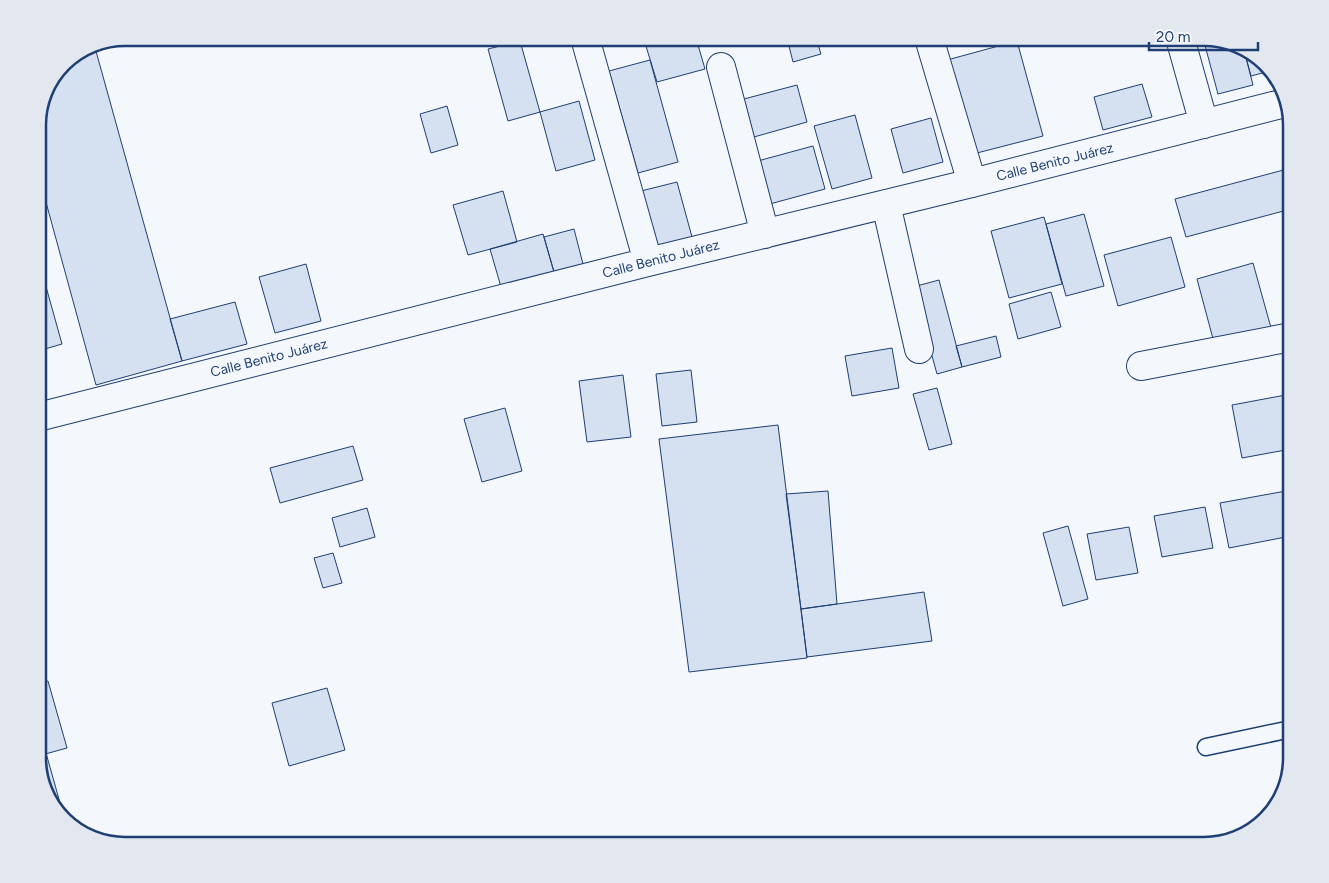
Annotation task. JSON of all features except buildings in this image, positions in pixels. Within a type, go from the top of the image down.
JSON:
[{"type":"street","points":[[587,46],[648,262]]},
{"type":"street","points":[[931,46],[972,183]]},
{"type":"street","points":[[1182,46],[1204,124]]},
{"type":"street","points":[[721,67],[765,234]]},
{"type":"street","name":"Calle Benito Juárez","points":[[46,415],[648,262],[972,183],[1280,104]]},
{"type":"street","points":[[886,204],[919,349]]},
{"type":"street","points":[[1141,366],[1283,339]]},
{"type":"lane","points":[[1206,747],[1283,730]]}]
